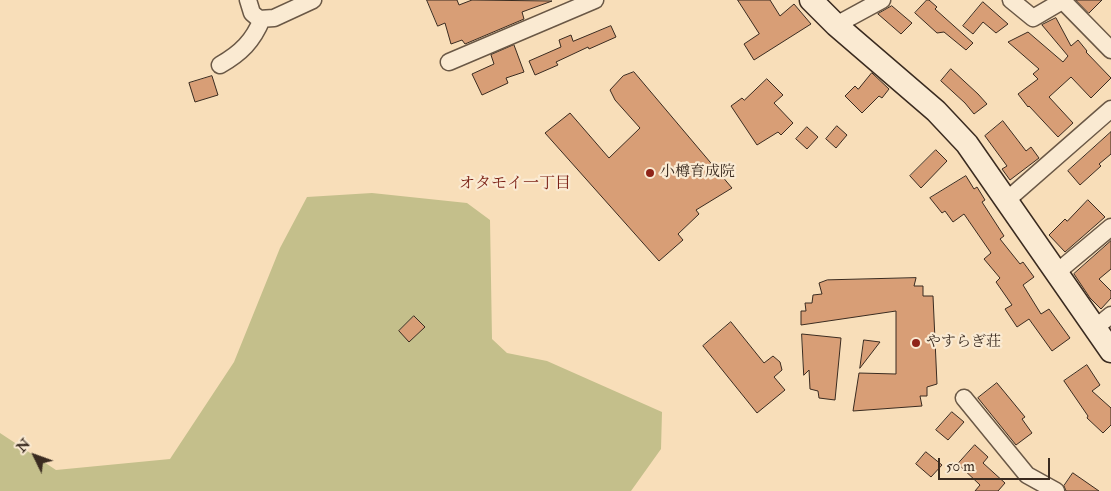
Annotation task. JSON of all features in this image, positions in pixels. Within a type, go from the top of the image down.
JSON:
[{"type":"street","points":[[248,0],[252,13],[259,19],[274,18],[313,0]]},
{"type":"street","points":[[449,62],[594,0]]},
{"type":"street","points":[[811,0],[836,25],[936,112],[968,144],[1056,273],[1103,322],[1111,351]]},
{"type":"street","points":[[836,25],[882,0]]},
{"type":"street","points":[[1011,0],[1033,18],[1062,0],[1111,50]]},
{"type":"street","points":[[220,65],[231,59],[255,36],[262,19]]},
{"type":"street","points":[[1007,200],[1111,108]]},
{"type":"street","points":[[1056,273],[1111,227]]},
{"type":"street","points":[[964,398],[1027,475],[1056,491]]},
{"type":"shaded area","points":[[372,193],[467,203],[490,220],[492,339],[507,353],[547,361],[662,412],[661,449],[631,491],[0,491],[0,433],[56,470],[170,459],[234,362],[280,248],[307,197]]},
{"type":"building","points":[[427,0],[457,0],[459,5],[472,0],[552,1],[522,12],[524,19],[465,44],[462,40],[451,44],[445,23],[438,26]]},
{"type":"building","points":[[738,0],[770,0],[780,16],[794,4],[811,24],[754,60],[744,44],[759,34]]},
{"type":"building","points":[[927,0],[937,7],[935,9],[973,43],[966,50],[944,32],[937,33],[915,13]]},
{"type":"building","points":[[1076,0],[1102,0],[1089,13]]},
{"type":"building","points":[[983,2],[1008,24],[996,33],[983,22],[973,34],[963,26]]},
{"type":"building","points":[[892,6],[912,23],[901,34],[878,14]]},
{"type":"building","points":[[1056,18],[1071,46],[1078,40],[1086,52],[1111,78],[1091,98],[1071,77],[1049,97],[1073,123],[1058,137],[1028,107],[1018,94],[1038,79],[1033,74],[1039,69],[1008,42],[1028,32],[1063,62],[1068,56],[1042,25]]},
{"type":"building","points":[[611,26],[616,37],[589,49],[588,47],[556,62],[558,65],[535,75],[529,61],[561,47],[559,40],[571,35],[573,41]]},
{"type":"building","points":[[514,45],[524,72],[506,78],[508,83],[482,95],[472,74],[494,64],[491,55]]},
{"type":"building","points":[[951,69],[987,104],[974,114],[941,81]]},
{"type":"building","name":"小樽育成院","points":[[634,72],[732,188],[696,210],[699,214],[678,234],[683,240],[659,261],[545,133],[570,113],[609,158],[640,128],[615,100],[610,90],[623,76]]},
{"type":"building","points":[[872,73],[889,89],[882,98],[879,96],[862,113],[845,96],[855,86],[858,89]]},
{"type":"building","points":[[212,76],[218,95],[195,102],[189,83]]},
{"type":"building","points":[[767,79],[783,95],[774,103],[793,123],[781,135],[778,132],[757,145],[731,106],[742,98],[744,100]]},
{"type":"building","points":[[1003,121],[1026,151],[1031,147],[1039,158],[1010,180],[1002,169],[1007,166],[985,136]]},
{"type":"building","points":[[837,126],[847,135],[836,148],[826,139]]},
{"type":"building","points":[[807,127],[818,137],[807,149],[796,139]]},
{"type":"building","points":[[1111,132],[1111,154],[1080,185],[1068,171]]},
{"type":"building","points":[[936,150],[947,161],[921,188],[910,176]]},
{"type":"building","points":[[966,176],[974,189],[977,187],[985,200],[982,202],[1004,236],[1000,239],[1020,264],[1023,262],[1034,277],[1023,285],[1041,314],[1049,309],[1070,338],[1052,351],[1029,319],[1017,327],[1005,309],[1012,305],[996,282],[1000,278],[984,259],[991,253],[964,214],[953,222],[945,211],[942,213],[930,198]]},
{"type":"building","points":[[1088,200],[1105,217],[1065,252],[1049,235],[1065,219],[1067,221]]},
{"type":"building","points":[[1111,241],[1111,269],[1099,279],[1111,291],[1111,298],[1101,309],[1090,298],[1074,274]]},
{"type":"building","name":"やすらぎ荘","points":[[916,278],[914,286],[923,286],[923,296],[933,296],[937,384],[927,387],[927,396],[920,396],[922,406],[853,411],[859,373],[896,374],[896,311],[801,325],[801,311],[806,311],[805,303],[812,303],[813,295],[822,294],[819,283],[827,280]]},
{"type":"building","points":[[414,316],[425,327],[409,342],[399,331]]},
{"type":"building","points":[[731,322],[764,363],[773,356],[780,362],[782,370],[774,377],[785,390],[757,413],[703,346]]},
{"type":"building","points":[[802,334],[841,338],[835,400],[819,398],[818,391],[810,389],[809,370],[804,375]]},
{"type":"building","points":[[864,340],[880,342],[860,368]]},
{"type":"building","points":[[1087,365],[1100,385],[1092,391],[1111,408],[1111,425],[1103,433],[1087,418],[1088,416],[1064,381]]},
{"type":"building","points":[[997,383],[1025,417],[1022,419],[1032,433],[1016,445],[978,398]]},
{"type":"building","points":[[952,412],[964,422],[948,440],[936,430]]},
{"type":"building","points":[[975,445],[988,457],[983,463],[1005,483],[998,491],[975,491],[980,485],[958,464]]},
{"type":"building","points":[[926,452],[942,465],[931,477],[916,464]]},
{"type":"building","points":[[1073,473],[1099,491],[1066,491],[1064,486]]},
{"type":"place","name":"小樽育成院","points":[[650,173]]},
{"type":"place","name":"やすらぎ荘","points":[[916,343]]},
{"type":"district","name":"オタモイ一丁目","points":[[515,185]]}]
